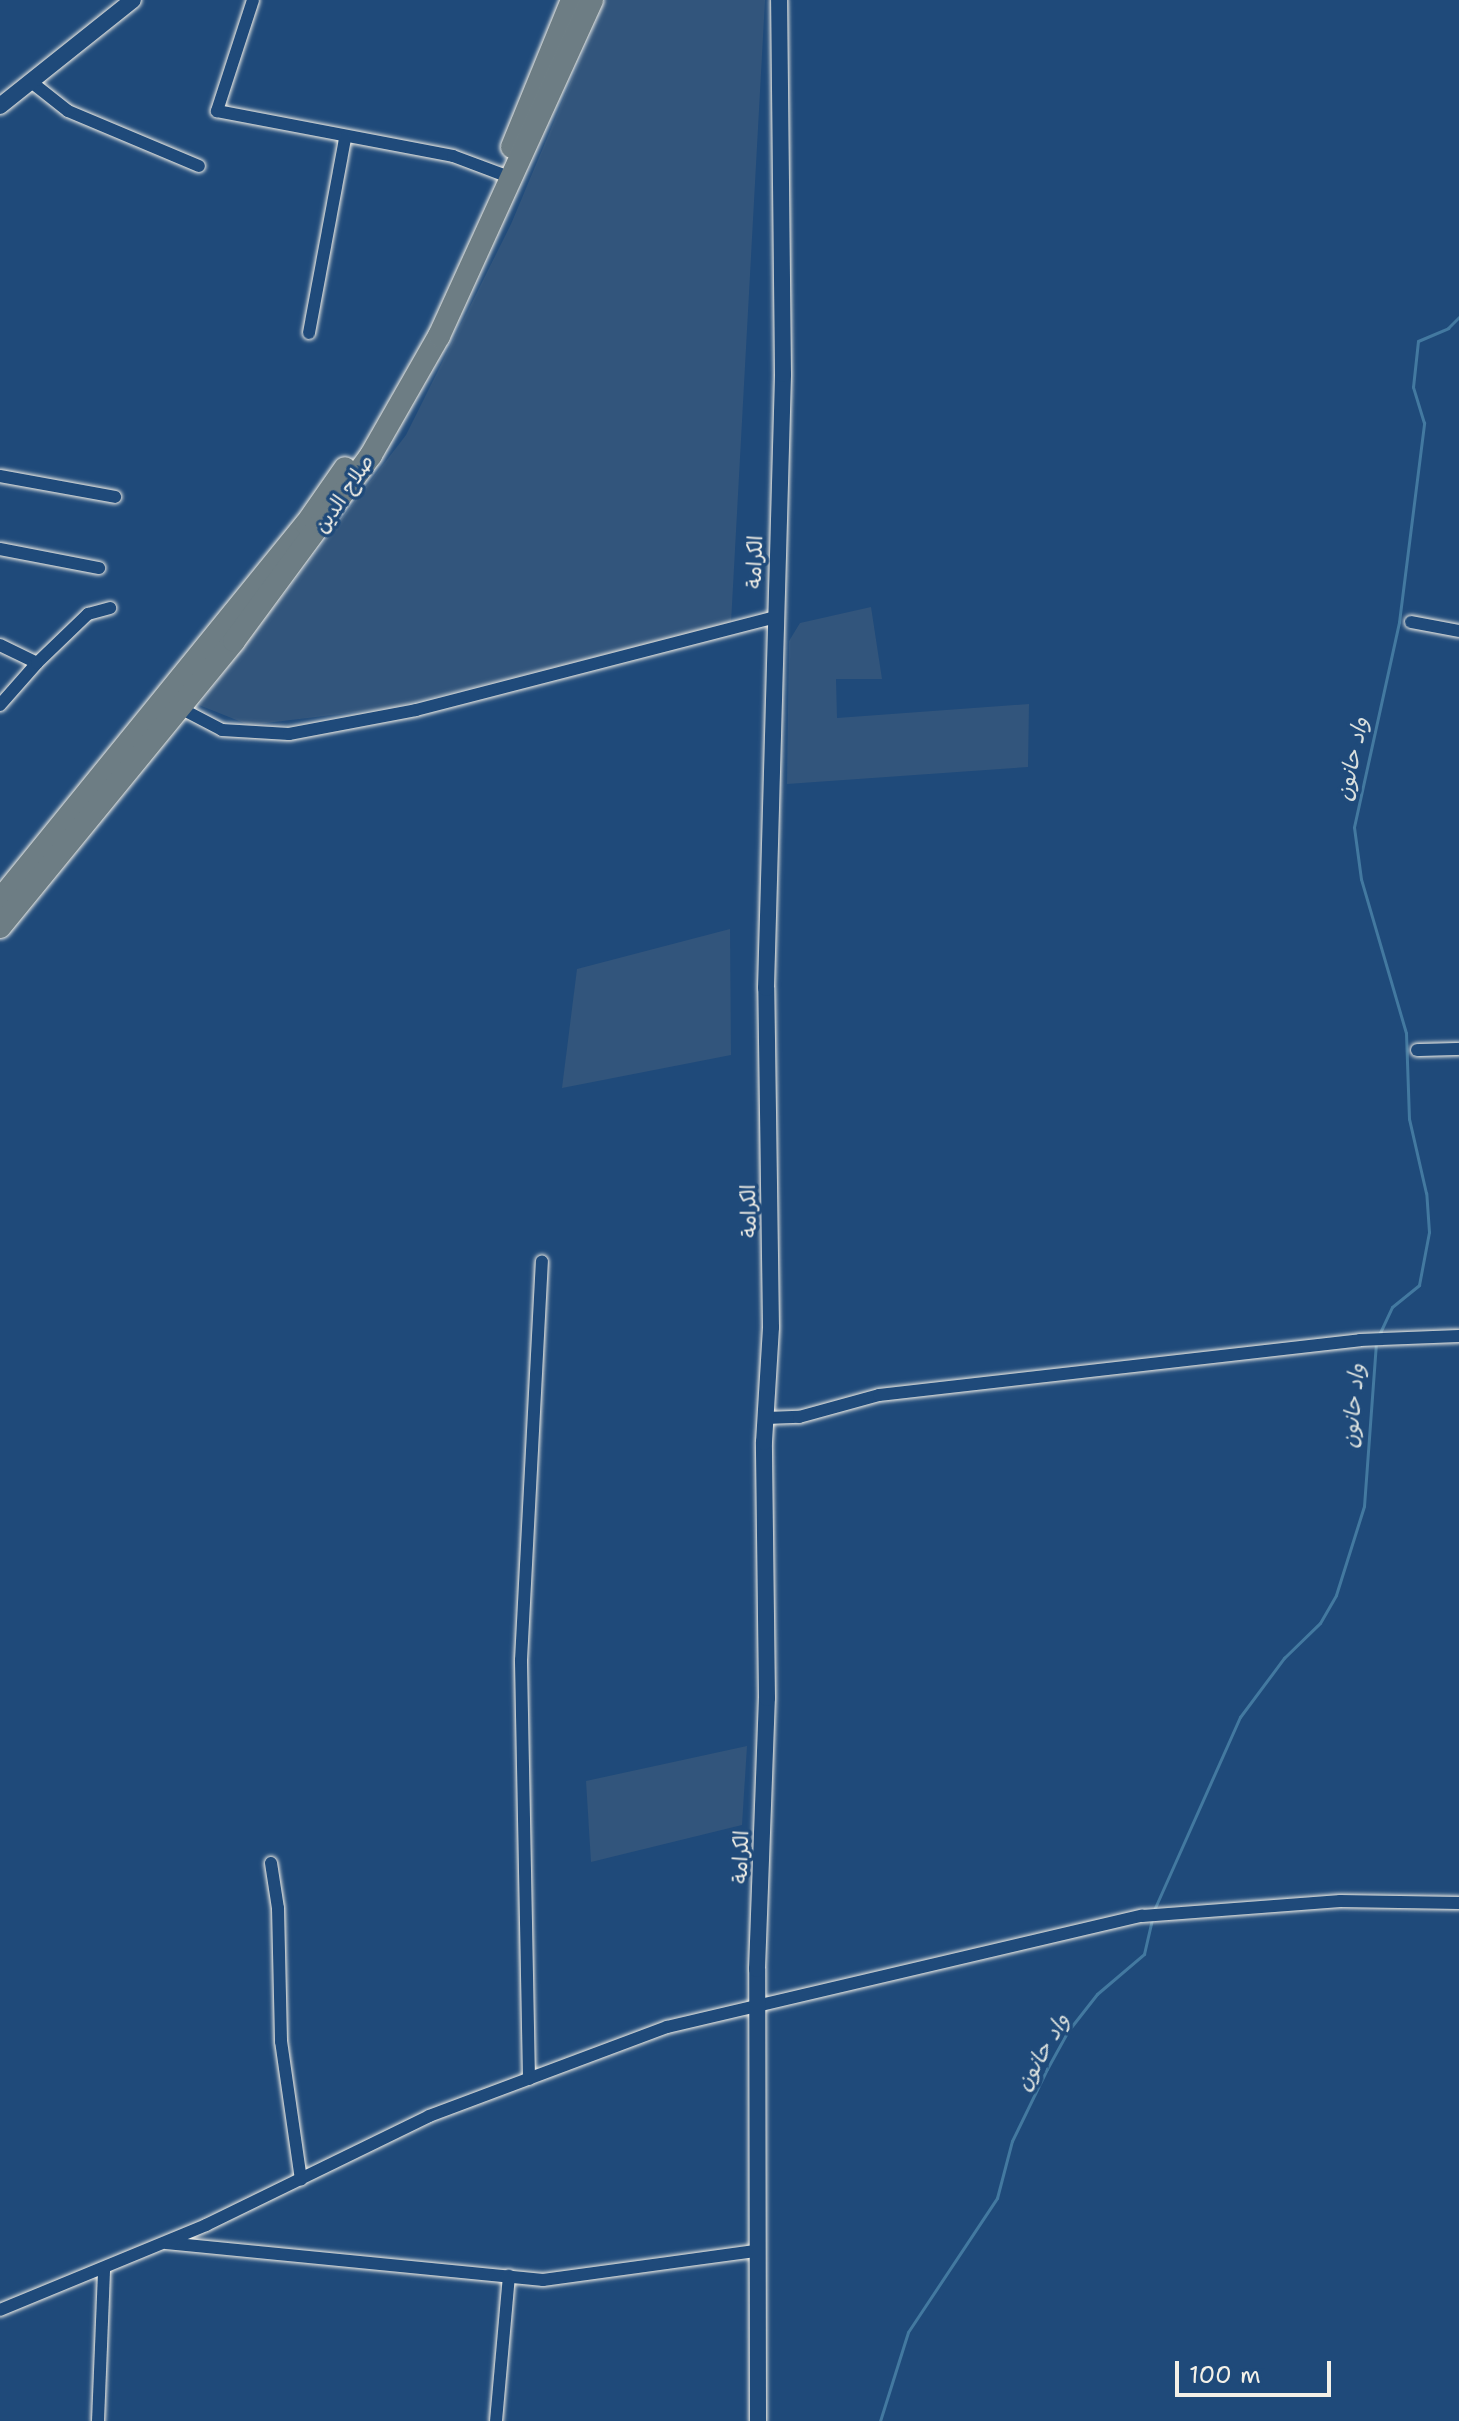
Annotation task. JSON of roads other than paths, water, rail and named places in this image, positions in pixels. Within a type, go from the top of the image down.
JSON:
[{"type":"highway","name":"صلاح الدين","points":[[0,900],[315,512],[373,427],[425,336],[501,174],[572,0]]},
{"type":"highway","name":"صلاح الدين","points":[[0,927],[180,708],[331,516],[407,399],[492,225],[592,0]]},
{"type":"main road","points":[[0,106],[133,0]]},
{"type":"main road","name":"الكرامة","points":[[758,2421],[755,2251],[767,1686],[766,1418],[771,1340],[766,988],[773,618],[783,374],[779,0]]},
{"type":"street","points":[[253,0],[217,111],[345,138],[453,156],[501,174]]},
{"type":"street","points":[[30,81],[46,99],[68,111],[199,166]]},
{"type":"street","points":[[309,333],[345,138]]},
{"type":"street","points":[[0,476],[115,497]]},
{"type":"street","points":[[0,549],[99,568]]},
{"type":"street","points":[[0,705],[37,663],[88,614],[110,608]]},
{"type":"street","points":[[180,708],[222,730],[289,734],[416,710],[773,618]]},
{"type":"street","points":[[1411,622],[1459,631]]},
{"type":"street","points":[[0,645],[37,663]]},
{"type":"street","points":[[1417,1050],[1459,1049]]},
{"type":"street","points":[[529,2079],[521,1660],[542,1262]]},
{"type":"street","points":[[766,1418],[799,1417],[879,1395],[1384,1338],[1459,1336]]},
{"type":"street","points":[[271,1863],[278,1908],[281,2042],[301,2180]]},
{"type":"street","points":[[0,2310],[165,2243],[429,2116],[667,2027],[758,2003],[1142,1916],[1340,1901],[1459,1903]]},
{"type":"street","points":[[165,2243],[543,2280],[755,2251]]},
{"type":"street","points":[[98,2421],[104,2270]]},
{"type":"street","points":[[496,2421],[509,2276]]},
{"type":"waterway","name":"واد حانون","points":[[1378,1337],[1392,1307],[1419,1285],[1429,1232],[1426,1193],[1409,1119],[1406,1033],[1361,879],[1354,827],[1399,622],[1424,423],[1413,387],[1418,341],[1448,328],[1459,317]]},
{"type":"waterway","name":"واد حانون","points":[[1154,1910],[1240,1717],[1284,1658],[1320,1623],[1336,1595],[1364,1506],[1376,1344]]},
{"type":"waterway","name":"واد حانون","points":[[880,2421],[908,2332],[997,2198],[1012,2141],[1047,2069],[1068,2031],[1097,1994],[1144,1954],[1152,1918]]}]
